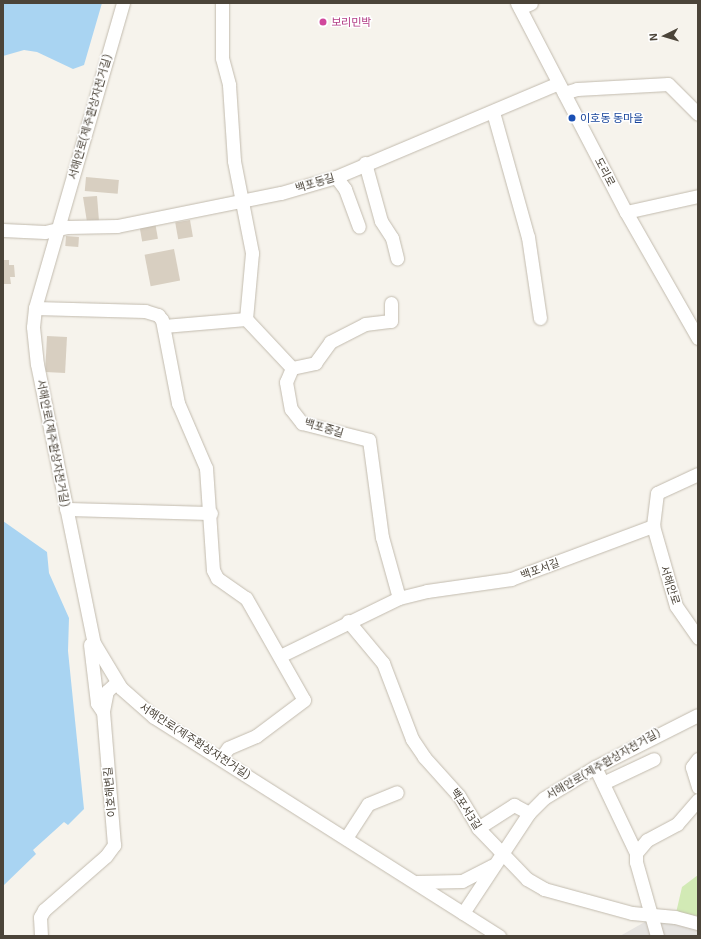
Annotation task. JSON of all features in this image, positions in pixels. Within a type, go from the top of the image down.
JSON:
[{"type":"street","name":"서해안로(제주환상자전거길)","points":[[123,3],[35,308],[35,348],[87,618],[100,657],[117,682],[154,717],[221,758],[463,913],[529,813],[554,790],[595,767],[698,715]]},
{"type":"street","points":[[222,3],[222,58],[229,85],[234,161],[252,259],[246,319],[292,368],[315,364],[330,342],[365,324],[391,321],[391,304]]},
{"type":"street","name":"도리로","points":[[523,5],[561,88],[626,212],[698,338]]},
{"type":"street","name":"백포동길","points":[[3,230],[45,232],[57,229],[117,226],[242,201],[336,177],[365,163],[493,112],[561,88],[577,89],[668,84],[698,114]]},
{"type":"street","points":[[493,112],[528,237],[540,318]]},
{"type":"street","points":[[365,163],[381,221],[392,238],[397,258]]},
{"type":"street","points":[[336,177],[345,189],[359,227]]},
{"type":"street","points":[[626,212],[698,196]]},
{"type":"street","points":[[35,308],[145,311],[158,315],[164,326],[178,403],[204,463],[215,575],[246,598],[304,700],[263,732],[228,748],[221,758]]},
{"type":"street","points":[[164,326],[209,325],[246,319]]},
{"type":"street","name":"백포중길","points":[[292,368],[286,382],[290,409],[302,423],[369,440],[376,507],[399,598]]},
{"type":"street","points":[[653,526],[657,493],[698,474]]},
{"type":"street","points":[[66,509],[210,513]]},
{"type":"street","name":"백포서길","points":[[280,656],[348,621],[399,598],[427,591],[511,579],[653,526]]},
{"type":"street","name":"서해안로","points":[[653,526],[676,606],[698,637]]},
{"type":"street","name":"이호해변길","points":[[41,936],[40,917],[44,910],[106,856],[114,845],[102,712],[98,703],[87,618]]},
{"type":"street","name":"백포서3길","points":[[348,621],[383,663],[412,739],[459,796],[499,859],[544,889],[632,913],[652,914],[698,923]]},
{"type":"street","points":[[102,712],[107,691],[117,682]]},
{"type":"street","points":[[603,783],[654,759]]},
{"type":"street","points":[[698,759],[692,767],[698,787]]},
{"type":"street","points":[[595,767],[636,853],[636,862],[657,936]]},
{"type":"street","points":[[346,838],[368,804],[397,792]]},
{"type":"street","points":[[636,853],[644,842],[677,824],[698,800]]},
{"type":"street","points":[[478,828],[514,805],[529,813]]},
{"type":"street","points":[[415,882],[443,884],[462,881],[499,859]]},
{"type":"street","points":[[463,913],[499,936]]},
{"type":"green space","points":[[698,875],[698,916],[676,913],[682,887]]},
{"type":"shaded area","points":[[650,919],[698,920],[698,936],[620,936]]},
{"type":"water","points":[[3,3],[102,3],[84,65],[73,69],[37,52],[24,50],[3,56]]},
{"type":"water","points":[[3,521],[47,552],[49,573],[69,618],[68,651],[84,809],[68,825],[64,822],[33,850],[36,854],[3,886]]},
{"type":"building","points":[[86,177],[119,180],[118,194],[85,191]]},
{"type":"building","points":[[97,196],[99,221],[87,222],[83,197]]},
{"type":"building","points":[[190,220],[193,237],[178,239],[175,223]]},
{"type":"building","points":[[155,222],[158,239],[142,242],[139,225]]},
{"type":"building","points":[[66,236],[79,237],[78,247],[65,246]]},
{"type":"building","points":[[174,249],[180,280],[151,286],[145,255]]},
{"type":"building","points":[[3,260],[9,260],[9,265],[14,265],[15,277],[10,277],[11,284],[3,284]]},
{"type":"building","points":[[47,336],[67,337],[65,373],[45,372]]},
{"type":"place","name":"보리민박","points":[[323,22]]},
{"type":"place","name":"이호동 동마을","points":[[572,118]]}]
